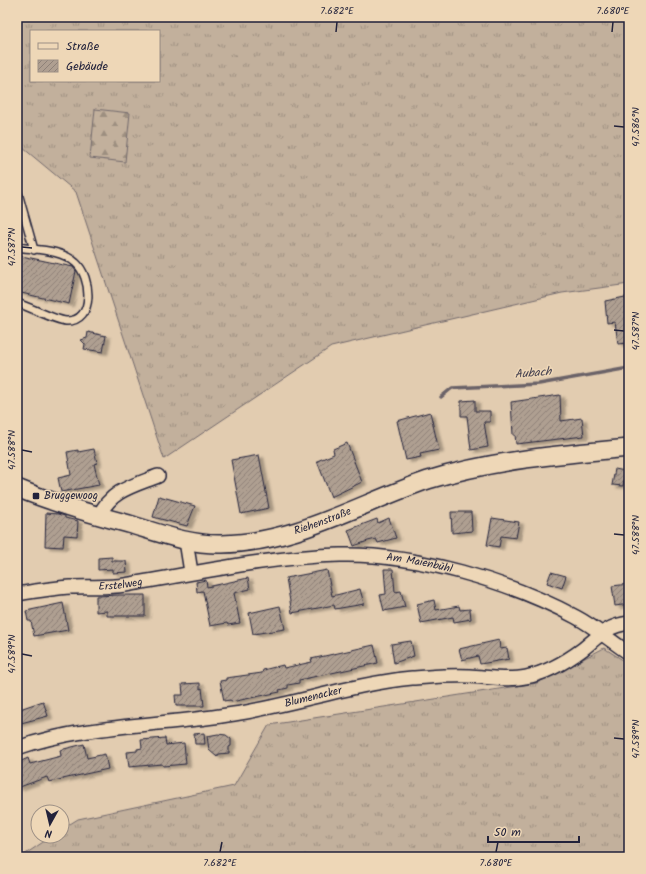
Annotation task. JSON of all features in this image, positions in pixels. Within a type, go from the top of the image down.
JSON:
[{"type":"street","name":"Riehenstraße","points":[[17,488],[36,496],[99,516],[186,541],[222,544],[258,541],[289,534],[398,492],[457,472],[504,462],[629,448]]},
{"type":"street","points":[[99,516],[104,505],[118,492],[158,476]]},
{"type":"street","points":[[186,541],[191,572]]},
{"type":"street","name":"Am Maienbühl","points":[[191,572],[277,560],[341,555],[397,559],[450,569],[540,599],[578,618],[629,653]]},
{"type":"street","name":"Erstelweg","points":[[17,594],[70,587],[114,586],[191,572]]},
{"type":"street","name":"Blumenacker","points":[[17,748],[40,740],[88,730],[184,721],[236,714],[380,682],[441,676],[469,676],[498,679],[527,677],[562,663],[609,628],[629,623]]},
{"type":"lane","points":[[18,193],[34,250]]},
{"type":"lane","points":[[17,247],[58,253],[75,262],[83,271],[87,286],[86,310],[78,319],[68,321],[60,320],[17,303]]},
{"type":"green space","points":[[17,17],[629,17],[629,284],[562,293],[331,347],[164,459],[76,192],[17,143]]},
{"type":"green space","points":[[95,109],[130,113],[125,162],[90,158]]},
{"type":"green space","points":[[604,648],[629,664],[629,857],[21,857],[40,844],[70,844],[70,824],[78,819],[234,786],[269,725],[537,683]]},
{"type":"building","points":[[17,255],[73,267],[76,271],[69,304],[17,292]]},
{"type":"building","points":[[625,297],[625,299],[629,299],[629,343],[618,344],[615,322],[607,323],[605,301]]},
{"type":"building","points":[[88,332],[106,336],[103,352],[84,349],[85,344],[81,340],[87,338]]},
{"type":"building","points":[[560,395],[561,421],[582,418],[584,436],[516,444],[515,435],[513,435],[511,402]]},
{"type":"building","points":[[475,400],[475,411],[490,411],[490,422],[484,422],[488,447],[471,450],[467,416],[461,416],[461,401]]},
{"type":"building","points":[[430,412],[439,450],[420,454],[421,457],[406,460],[397,421]]},
{"type":"building","points":[[347,443],[362,482],[331,497],[317,461],[334,454],[333,449]]},
{"type":"building","points":[[94,449],[97,463],[94,464],[99,485],[61,492],[58,478],[71,475],[67,452],[78,450],[78,452]]},
{"type":"building","points":[[259,455],[269,508],[241,514],[231,460]]},
{"type":"building","points":[[615,469],[625,471],[623,486],[612,485]]},
{"type":"building","points":[[159,496],[195,506],[187,526],[153,517]]},
{"type":"building","points":[[451,512],[471,512],[472,531],[452,533]]},
{"type":"building","points":[[46,513],[58,514],[65,516],[65,518],[78,521],[77,536],[64,535],[63,547],[45,546]]},
{"type":"building","points":[[389,518],[396,538],[378,543],[376,539],[354,546],[348,530],[377,519],[378,523]]},
{"type":"building","points":[[492,518],[519,522],[516,538],[501,536],[499,547],[487,545]]},
{"type":"building","points":[[112,557],[112,561],[126,561],[127,572],[113,573],[113,569],[98,570],[98,558]]},
{"type":"building","points":[[384,569],[393,569],[395,592],[401,591],[405,607],[384,611],[380,595],[386,594]]},
{"type":"building","points":[[327,570],[332,596],[360,589],[364,604],[335,609],[334,605],[292,613],[286,578]]},
{"type":"building","points":[[551,572],[566,576],[562,588],[547,583]]},
{"type":"building","points":[[248,578],[250,589],[234,593],[240,623],[228,625],[227,623],[210,626],[203,591],[197,592],[196,582],[206,580],[207,587]]},
{"type":"building","points":[[629,584],[629,604],[615,606],[612,586]]},
{"type":"building","points":[[145,595],[145,616],[107,616],[107,611],[96,612],[96,596]]},
{"type":"building","points":[[434,600],[436,610],[459,606],[460,610],[470,609],[471,619],[454,622],[453,617],[421,623],[417,604]]},
{"type":"building","points":[[63,603],[68,630],[34,636],[31,621],[28,621],[26,611]]},
{"type":"building","points":[[280,606],[285,629],[253,634],[249,613]]},
{"type":"building","points":[[499,640],[500,649],[507,648],[509,659],[480,664],[478,656],[462,660],[459,649]]},
{"type":"building","points":[[411,641],[414,656],[394,663],[391,644]]},
{"type":"building","points":[[374,645],[378,663],[299,680],[299,683],[288,685],[288,688],[279,690],[280,692],[231,702],[230,700],[224,701],[220,681],[226,680],[226,678],[262,673],[263,670],[283,665],[284,668],[312,662],[311,659]]},
{"type":"building","points":[[200,683],[204,706],[176,706],[175,695],[183,695],[182,684]]},
{"type":"building","points":[[43,701],[48,716],[17,724],[17,710]]},
{"type":"building","points":[[204,733],[205,744],[195,744],[194,734]]},
{"type":"building","points":[[218,734],[226,735],[231,739],[231,746],[229,747],[229,753],[219,754],[217,757],[209,750],[207,736]]},
{"type":"building","points":[[165,738],[166,745],[184,743],[186,764],[163,766],[162,764],[129,767],[127,752],[137,751],[137,749],[142,748],[141,740]]},
{"type":"building","points":[[84,744],[87,758],[105,754],[108,769],[49,782],[47,777],[17,788],[17,763],[28,758],[30,764],[61,756],[60,750]]},
{"type":"waterway","name":"Aubach","points":[[441,397],[452,388],[539,384],[629,368]]},
{"type":"place","name":"Bruggewoog","points":[[36,496]]}]
